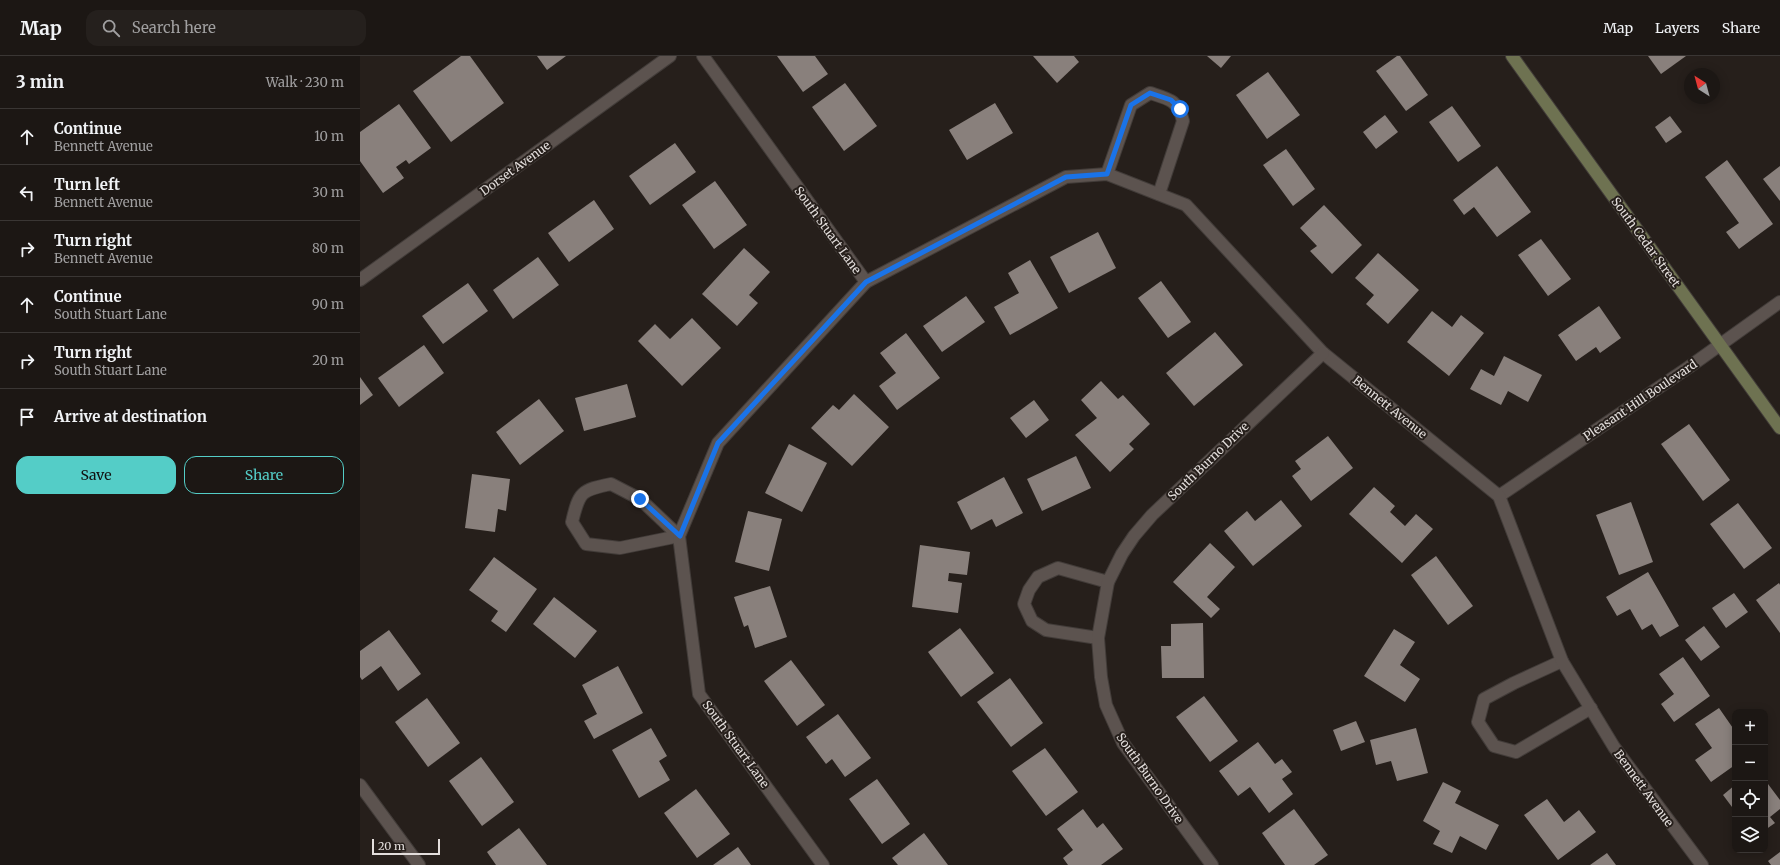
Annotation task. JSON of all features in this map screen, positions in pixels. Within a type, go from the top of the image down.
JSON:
[{"type":"street","name":"Dorset Avenue","points":[[360,280],[670,56]]},
{"type":"street","name":"South Stuart Lane","points":[[703,56],[866,282],[718,443],[680,536],[699,694],[823,865]]},
{"type":"street","name":"South Cedar Street","points":[[1515,57],[1780,428]]},
{"type":"street","points":[[1107,174],[1131,105],[1150,93],[1171,100],[1180,109],[1183,121],[1159,194]]},
{"type":"street","name":"Bennett Avenue","points":[[866,282],[1066,177],[1107,174],[1186,205],[1323,352],[1499,496],[1562,661],[1614,747],[1702,865]]},
{"type":"street","name":"Pleasant Hill Boulevard","points":[[1499,496],[1720,345],[1780,302]]},
{"type":"street","name":"South Burno Drive","points":[[1212,865],[1124,743],[1113,724],[1106,705],[1101,677],[1098,638],[1108,582],[1122,554],[1134,536],[1152,515],[1323,352]]},
{"type":"street","points":[[611,484],[640,499],[680,536],[620,548],[600,546],[586,544],[572,522],[577,501],[590,488],[611,484]]},
{"type":"street","points":[[1098,638],[1046,630],[1032,621],[1024,604],[1029,590],[1038,577],[1058,568],[1108,582]]},
{"type":"street","points":[[1562,661],[1514,683],[1484,700],[1478,722],[1494,746],[1516,752],[1591,708]]},
{"type":"street","points":[[360,785],[418,865]]},
{"type":"building","points":[[461,56],[470,56],[504,103],[451,142],[413,91]]},
{"type":"building","points":[[537,56],[566,56],[547,70]]},
{"type":"building","points":[[777,56],[815,56],[828,74],[803,92]]},
{"type":"building","points":[[1033,56],[1074,56],[1079,62],[1057,83]]},
{"type":"building","points":[[1207,56],[1231,56],[1221,68]]},
{"type":"building","points":[[1397,56],[1400,56],[1428,95],[1406,111],[1376,71]]},
{"type":"building","points":[[1648,56],[1686,56],[1661,74]]},
{"type":"building","points":[[1268,72],[1300,115],[1267,139],[1236,95]]},
{"type":"building","points":[[845,83],[877,126],[844,151],[812,107]]},
{"type":"building","points":[[995,103],[1013,133],[967,160],[949,130]]},
{"type":"building","points":[[399,104],[431,148],[409,164],[406,160],[396,167],[404,178],[383,193],[360,161],[360,132]]},
{"type":"building","points":[[1452,106],[1481,146],[1458,162],[1429,122]]},
{"type":"building","points":[[1385,115],[1398,132],[1376,149],[1363,132]]},
{"type":"building","points":[[1670,116],[1682,132],[1666,143],[1655,127]]},
{"type":"building","points":[[675,143],[696,172],[650,205],[629,176]]},
{"type":"building","points":[[1286,149],[1315,189],[1293,206],[1263,165]]},
{"type":"building","points":[[1727,160],[1773,224],[1739,249],[1726,232],[1739,223],[1705,177]]},
{"type":"building","points":[[1497,166],[1531,212],[1497,237],[1474,207],[1464,215],[1453,200]]},
{"type":"building","points":[[1780,166],[1780,201],[1763,179]]},
{"type":"building","points":[[715,181],[747,225],[714,249],[682,205]]},
{"type":"building","points":[[594,200],[614,229],[569,262],[548,233]]},
{"type":"building","points":[[1324,205],[1362,245],[1332,274],[1310,251],[1317,246],[1300,228]]},
{"type":"building","points":[[1098,232],[1116,268],[1069,293],[1050,257]]},
{"type":"building","points":[[1541,239],[1571,279],[1548,296],[1518,255]]},
{"type":"building","points":[[744,248],[770,272],[749,295],[758,303],[737,326],[702,294]]},
{"type":"building","points":[[1378,253],[1419,290],[1388,324],[1366,304],[1374,295],[1355,278]]},
{"type":"building","points":[[538,257],[559,285],[513,319],[493,290]]},
{"type":"building","points":[[1030,260],[1058,308],[1010,335],[994,307],[1019,293],[1008,273]]},
{"type":"building","points":[[1161,281],[1191,322],[1168,338],[1138,298]]},
{"type":"building","points":[[468,283],[488,311],[443,344],[422,316]]},
{"type":"building","points":[[966,296],[985,322],[942,352],[923,326]]},
{"type":"building","points":[[1599,306],[1621,338],[1600,353],[1596,347],[1576,361],[1558,335]]},
{"type":"building","points":[[1432,311],[1452,327],[1461,315],[1484,333],[1449,376],[1407,342]]},
{"type":"building","points":[[692,318],[721,348],[682,386],[638,341],[655,324],[670,339]]},
{"type":"building","points":[[1215,332],[1243,365],[1194,406],[1166,373]]},
{"type":"building","points":[[906,333],[940,378],[897,410],[879,386],[896,373],[880,353]]},
{"type":"building","points":[[424,345],[444,373],[399,407],[378,378]]},
{"type":"building","points":[[1504,356],[1542,375],[1528,402],[1508,391],[1501,405],[1470,389],[1481,369],[1494,376]]},
{"type":"building","points":[[360,377],[373,395],[360,405]]},
{"type":"building","points":[[1101,381],[1118,399],[1123,395],[1150,424],[1129,444],[1134,449],[1110,472],[1075,435],[1097,418],[1081,400]]},
{"type":"building","points":[[627,384],[636,417],[584,431],[575,398]]},
{"type":"building","points":[[854,394],[889,427],[852,466],[811,428],[833,405],[839,410]]},
{"type":"building","points":[[539,399],[564,431],[520,465],[496,432]]},
{"type":"building","points":[[1034,400],[1049,420],[1026,438],[1010,418]]},
{"type":"building","points":[[1689,424],[1730,480],[1703,501],[1661,444]]},
{"type":"building","points":[[1328,436],[1353,468],[1311,501],[1292,476],[1301,469],[1295,461]]},
{"type":"building","points":[[789,444],[827,463],[802,512],[765,493]]},
{"type":"building","points":[[1076,456],[1091,488],[1042,511],[1027,479]]},
{"type":"building","points":[[472,474],[510,479],[506,511],[498,509],[495,532],[465,528]]},
{"type":"building","points":[[1004,477],[1023,513],[996,527],[992,519],[971,530],[957,502]]},
{"type":"building","points":[[1374,487],[1395,506],[1390,512],[1405,526],[1416,514],[1433,529],[1402,563],[1349,514]]},
{"type":"building","points":[[1281,500],[1302,526],[1253,566],[1224,531],[1247,511],[1255,521]]},
{"type":"building","points":[[1631,502],[1653,562],[1619,575],[1596,515]]},
{"type":"building","points":[[1738,503],[1772,548],[1744,569],[1710,524]]},
{"type":"building","points":[[748,511],[782,519],[769,571],[735,562]]},
{"type":"building","points":[[1210,543],[1235,567],[1207,597],[1220,609],[1211,618],[1173,582]]},
{"type":"building","points":[[920,545],[970,552],[967,575],[949,573],[948,581],[962,583],[958,613],[912,607]]},
{"type":"building","points":[[1436,556],[1473,606],[1448,625],[1411,575]]},
{"type":"building","points":[[494,557],[537,589],[506,632],[491,621],[498,611],[469,590]]},
{"type":"building","points":[[1648,572],[1679,626],[1660,637],[1652,624],[1642,630],[1630,609],[1617,616],[1606,597]]},
{"type":"building","points":[[1779,583],[1780,585],[1780,633],[1756,600]]},
{"type":"building","points":[[770,586],[787,637],[755,648],[748,625],[744,627],[734,597]]},
{"type":"building","points":[[1734,593],[1748,612],[1726,628],[1712,608]]},
{"type":"building","points":[[554,597],[597,631],[575,658],[533,624]]},
{"type":"building","points":[[1203,623],[1204,678],[1162,678],[1161,646],[1171,646],[1171,624]]},
{"type":"building","points":[[1704,626],[1720,647],[1701,661],[1685,640]]},
{"type":"building","points":[[960,628],[994,673],[961,697],[928,652]]},
{"type":"building","points":[[1394,629],[1415,642],[1400,665],[1420,679],[1405,702],[1364,676]]},
{"type":"building","points":[[389,630],[421,674],[398,691],[381,666],[362,680],[360,677],[360,651]]},
{"type":"building","points":[[1683,657],[1710,696],[1674,722],[1661,704],[1674,694],[1659,674]]},
{"type":"building","points":[[791,660],[825,705],[797,726],[764,681]]},
{"type":"building","points":[[618,666],[643,713],[594,739],[584,721],[597,714],[582,685]]},
{"type":"building","points":[[1010,678],[1043,723],[1011,747],[977,702]]},
{"type":"building","points":[[1204,696],[1238,741],[1210,762],[1176,717]]},
{"type":"building","points":[[427,698],[460,743],[428,767],[395,722]]},
{"type":"building","points":[[1719,708],[1732,727],[1732,767],[1711,782],[1695,760],[1712,748],[1695,724]]},
{"type":"building","points":[[838,714],[871,758],[845,777],[832,759],[826,764],[806,737]]},
{"type":"building","points":[[1356,721],[1365,742],[1341,751],[1333,730]]},
{"type":"building","points":[[651,728],[667,756],[659,761],[670,780],[639,798],[612,750]]},
{"type":"building","points":[[1416,728],[1428,773],[1397,781],[1391,761],[1376,765],[1370,740]]},
{"type":"building","points":[[1258,742],[1275,764],[1282,759],[1292,772],[1282,779],[1293,794],[1269,813],[1250,787],[1238,796],[1219,771]]},
{"type":"building","points":[[1045,748],[1078,792],[1046,816],[1012,771]]},
{"type":"building","points":[[481,757],[514,802],[482,826],[449,781]]},
{"type":"building","points":[[877,779],[910,824],[882,844],[849,799]]},
{"type":"building","points":[[1443,782],[1461,791],[1455,803],[1499,825],[1486,850],[1460,836],[1452,853],[1433,844],[1440,831],[1423,821]]},
{"type":"building","points":[[1768,784],[1780,800],[1780,809],[1770,817],[1775,823],[1768,828]]},
{"type":"building","points":[[1732,788],[1732,807],[1723,795]]},
{"type":"building","points":[[696,789],[730,834],[697,858],[664,813]]},
{"type":"building","points":[[1547,799],[1564,822],[1579,810],[1596,832],[1558,860],[1524,815]]},
{"type":"building","points":[[1083,809],[1097,828],[1103,823],[1123,849],[1101,865],[1068,865],[1063,858],[1073,850],[1057,829]]},
{"type":"building","points":[[1294,809],[1328,855],[1314,865],[1285,865],[1262,833]]},
{"type":"building","points":[[519,828],[547,865],[496,865],[487,852]]},
{"type":"building","points":[[924,833],[948,865],[898,865],[892,858]]},
{"type":"building","points":[[738,847],[751,865],[713,865]]},
{"type":"building","points":[[1780,852],[1780,865],[1771,865],[1768,861]]},
{"type":"building","points":[[1607,853],[1616,865],[1590,865]]},
{"type":"route","points":[[640,499],[680,536],[718,443],[866,282],[1066,177],[1107,174],[1120,131],[1131,105],[1150,93],[1171,100],[1180,109]]}]
